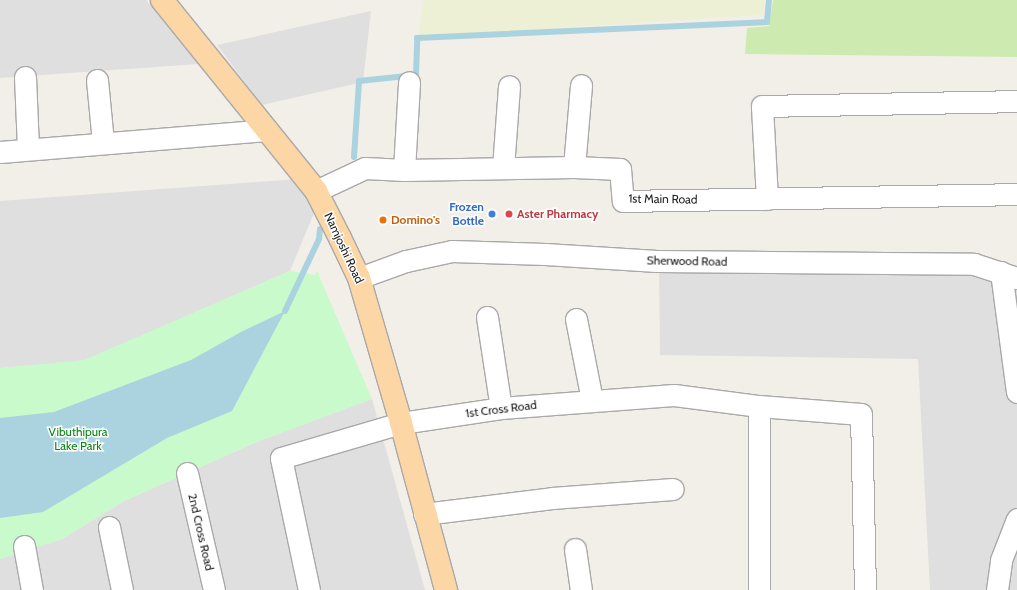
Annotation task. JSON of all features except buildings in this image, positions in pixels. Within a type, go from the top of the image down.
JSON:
[{"type":"main road","name":"Namjoshi Road","points":[[162,0],[316,191],[359,278],[401,423],[424,514],[446,590]]},
{"type":"street","points":[[25,78],[28,149]]},
{"type":"street","points":[[97,80],[103,142]]},
{"type":"street","points":[[404,170],[409,82]]},
{"type":"street","points":[[574,167],[581,85]]},
{"type":"street","points":[[503,168],[509,86]]},
{"type":"street","points":[[768,199],[762,106],[1017,101]]},
{"type":"street","points":[[0,152],[103,142],[266,130]]},
{"type":"street","name":"1st Main Road","points":[[316,191],[365,168],[404,170],[574,167],[620,169],[623,201],[1017,194]]},
{"type":"street","name":"Sherwood Road","points":[[359,278],[406,262],[452,251],[545,254],[657,261],[974,264],[1009,275]]},
{"type":"street","points":[[1009,275],[1017,392]]},
{"type":"street","points":[[487,317],[501,408]]},
{"type":"street","points":[[576,319],[592,400]]},
{"type":"street","name":"1st Cross Road","points":[[309,590],[281,458],[401,423],[501,408],[674,395],[759,406],[861,414],[865,590]]},
{"type":"street","points":[[759,406],[759,590]]},
{"type":"street","name":"2nd Cross Road","points":[[188,473],[214,590]]},
{"type":"street","points":[[424,514],[552,498],[673,489]]},
{"type":"street","points":[[997,590],[1001,560],[1017,519]]},
{"type":"street","points":[[109,527],[122,590]]},
{"type":"street","points":[[24,546],[32,590]]},
{"type":"street","points":[[575,549],[581,590]]},
{"type":"shaded area","points":[[0,0],[146,0],[198,64],[0,78]]},
{"type":"shaded area","points":[[371,11],[363,82],[262,105],[217,45]]},
{"type":"shaded area","points":[[297,179],[314,213],[290,271],[84,361],[0,368],[0,201]]},
{"type":"shaded area","points":[[659,269],[986,276],[1017,287],[1017,590],[930,590],[918,359],[660,355]]},
{"type":"shaded area","points":[[372,399],[425,590],[0,590],[0,559],[62,539],[124,501],[259,441]]},
{"type":"green space","points":[[424,0],[765,0],[763,15],[418,37]]},
{"type":"green space","points":[[773,0],[1017,0],[1017,57],[745,54],[747,28],[769,26]]},
{"type":"green space","name":"Vibuthipura Lake Park","points":[[290,271],[315,275],[317,271],[372,399],[259,441],[124,501],[62,539],[0,559],[0,368],[84,360]]},
{"type":"water","points":[[285,311],[232,411],[167,438],[43,512],[0,518],[0,418],[54,412],[191,360],[241,332]]},
{"type":"waterway","points":[[354,157],[359,81],[416,75],[417,38],[767,22],[769,0]]},
{"type":"waterway","points":[[285,311],[319,239],[320,229]]},
{"type":"place","name":"Frozen Bottle","points":[[492,214]]},
{"type":"place","name":"Aster Pharmacy","points":[[509,214]]},
{"type":"place","name":"Domino's","points":[[383,220]]}]
